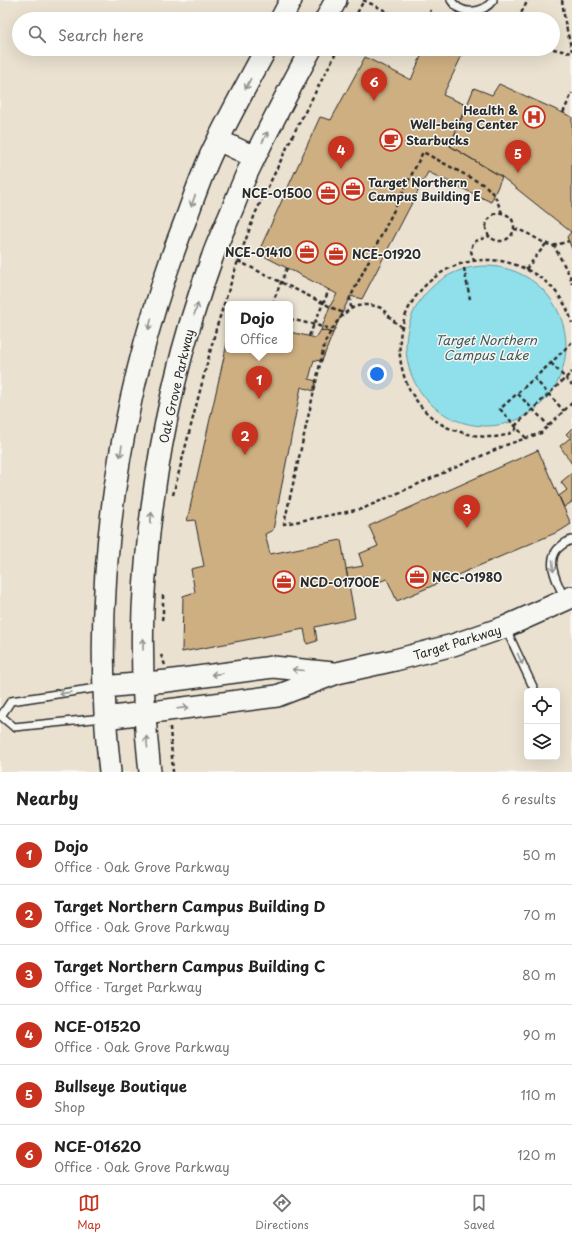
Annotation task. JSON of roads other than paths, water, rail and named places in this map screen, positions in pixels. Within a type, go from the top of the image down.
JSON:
[{"type":"street","points":[[285,12],[291,0]]},
{"type":"street","points":[[330,12],[336,0]]},
{"type":"street","points":[[110,772],[105,718],[104,616],[112,511],[122,446],[135,380],[153,311],[175,246],[213,150],[262,56]]},
{"type":"street","name":"Oak Grove Parkway","points":[[150,772],[145,713],[143,611],[152,514],[160,454],[172,392],[191,322],[212,257],[254,157],[306,56]]},
{"type":"street","points":[[218,140],[254,157]]},
{"type":"street","name":"Target Parkway","points":[[105,718],[277,696],[337,673],[453,645],[505,627],[569,599]]},
{"type":"street","name":"Target Parkway","points":[[104,687],[273,667],[337,673]]},
{"type":"lane","points":[[451,0],[460,8],[475,12],[483,9],[493,0]]},
{"type":"lane","points":[[569,599],[552,568],[553,557],[558,548],[567,541],[572,540]]},
{"type":"lane","points":[[505,627],[534,688]]},
{"type":"lane","points":[[104,687],[11,701],[1,716],[14,727],[105,718]]},
{"type":"water","name":"Target Northern Campus Lake","points":[[494,266],[509,269],[524,275],[543,289],[553,301],[560,315],[565,330],[565,362],[560,377],[553,391],[543,403],[531,413],[509,423],[494,426],[478,426],[463,423],[441,413],[429,403],[419,391],[407,362],[406,338],[409,323],[419,301],[429,289],[441,279],[470,267]]},
{"type":"place","name":"NCE-01620","points":[[374,101]]},
{"type":"place","name":"Health & Well-being Center","points":[[534,117]]},
{"type":"place","name":"Starbucks","points":[[391,140]]},
{"type":"place","name":"NCE-01520","points":[[341,169]]},
{"type":"place","name":"Bullseye Boutique","points":[[518,173]]},
{"type":"place","name":"Target Northern Campus Building E","points":[[353,189]]},
{"type":"place","name":"NCE-01500","points":[[328,193]]},
{"type":"place","name":"NCE-01410","points":[[307,252]]},
{"type":"place","name":"NCE-01920","points":[[336,254]]},
{"type":"place","name":"Dojo","points":[[259,399]]},
{"type":"place","name":"Target Northern Campus Building D","points":[[245,455]]},
{"type":"place","name":"Target Northern Campus Building C","points":[[467,528]]},
{"type":"place","name":"NCC-01980","points":[[417,577]]},
{"type":"place","name":"NCD-01700E","points":[[284,582]]}]
